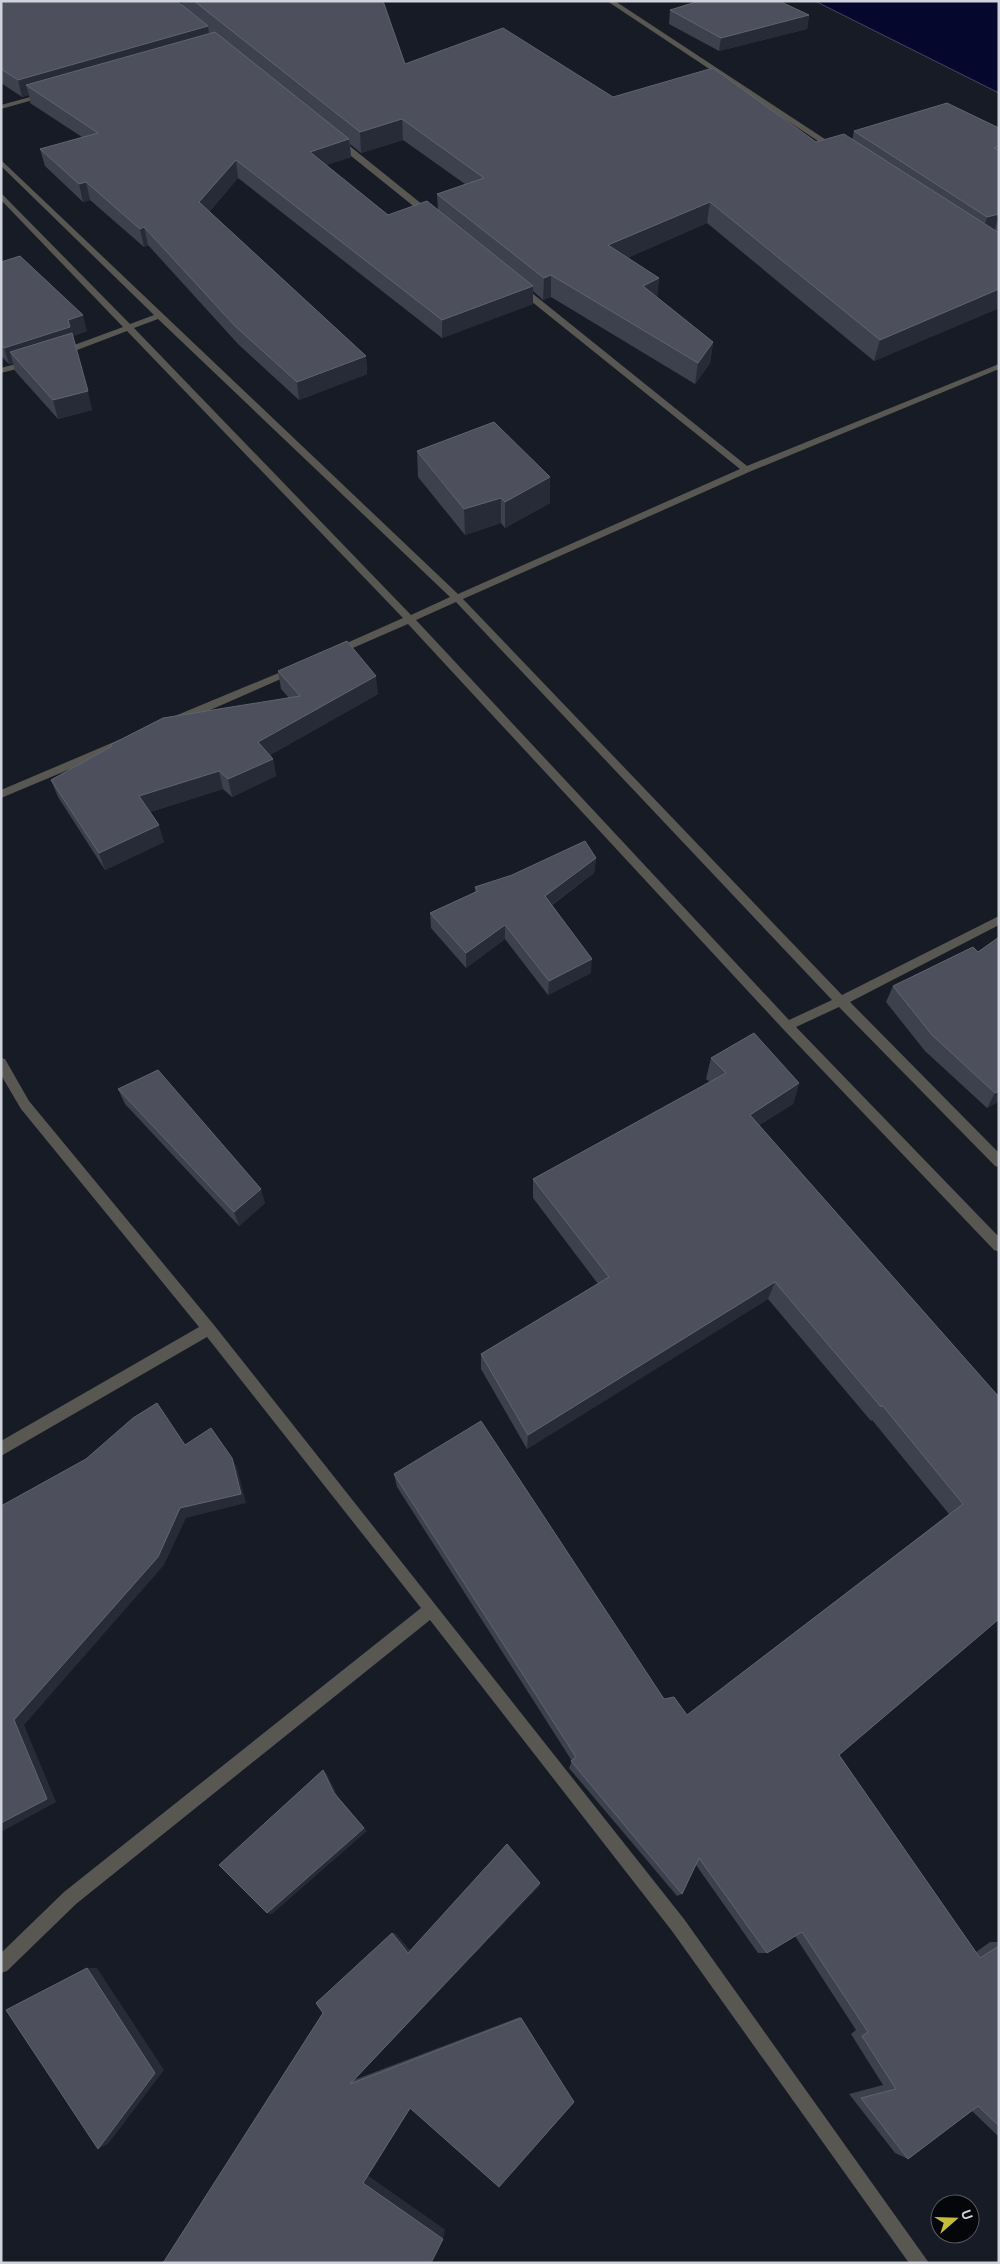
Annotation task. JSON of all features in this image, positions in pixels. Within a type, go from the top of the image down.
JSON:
[{"type":"street","points":[[610,1],[840,151]]},
{"type":"street","points":[[1,107],[49,94]]},
{"type":"street","points":[[328,133],[436,220]]},
{"type":"street","points":[[1,162],[159,316],[456,597],[841,1001],[999,1162]]},
{"type":"street","points":[[1,195],[410,620],[787,1026],[999,1246]]},
{"type":"street","points":[[514,282],[746,470]]},
{"type":"street","points":[[52,356],[159,316]]},
{"type":"street","points":[[1,371],[36,361]]},
{"type":"street","points":[[328,655],[746,470],[999,366]]},
{"type":"street","points":[[165,725],[301,667]]},
{"type":"street","points":[[1,794],[128,740]]},
{"type":"street","points":[[787,1026],[841,1001],[999,920]]},
{"type":"street","points":[[1,1063],[25,1105],[209,1329],[678,1925],[920,2263]]},
{"type":"street","points":[[1,1449],[209,1329]]},
{"type":"street","points":[[1,1965],[70,1898],[431,1609]]},
{"type":"water","points":[[815,1],[999,1],[999,93]]},
{"type":"building","points":[[1,1],[177,1],[208,26],[18,80],[1,69]]},
{"type":"building","points":[[194,1],[383,1],[405,64],[503,28],[613,97],[713,68],[816,142],[844,134],[999,233],[999,289],[880,340],[710,202],[608,245],[659,278],[643,286],[713,342],[698,363],[551,275],[544,278],[437,194],[484,178],[402,119],[360,132]]},
{"type":"building","points":[[699,1],[779,1],[809,15],[721,38],[670,10]]},
{"type":"building","points":[[215,32],[349,139],[310,152],[388,215],[427,201],[533,286],[442,320],[236,160],[199,202],[366,356],[297,382],[235,326],[144,227],[140,229],[86,182],[79,184],[40,149],[98,133],[26,85]]},
{"type":"building","points":[[947,103],[999,128],[999,146],[994,148],[999,150],[999,214],[987,217],[854,131]]},
{"type":"building","points":[[20,256],[83,315],[68,320],[70,327],[4,348],[1,345],[1,262]]},
{"type":"building","points":[[72,333],[88,391],[53,400],[10,352]]},
{"type":"building","points":[[494,422],[550,477],[505,502],[501,498],[464,509],[417,451]]},
{"type":"building","points":[[347,641],[376,676],[258,742],[273,759],[228,779],[219,771],[139,796],[159,825],[99,853],[51,780],[112,746],[110,745],[163,718],[300,696],[278,671]]},
{"type":"building","points":[[585,841],[596,858],[545,896],[592,959],[549,981],[505,925],[466,953],[430,913],[478,891],[475,887],[512,875]]},
{"type":"building","points":[[999,937],[999,1091],[995,1093],[932,1035],[893,986],[973,947],[978,952]]},
{"type":"building","points":[[754,1033],[799,1083],[750,1115],[999,1397],[999,1619],[839,1755],[980,1958],[999,1946],[999,2126],[978,2106],[908,2159],[861,2098],[896,2089],[862,2036],[868,2032],[802,1932],[767,1953],[699,1858],[682,1894],[571,1761],[576,1757],[394,1474],[481,1421],[664,1699],[674,1697],[687,1715],[963,1504],[882,1405],[881,1407],[775,1282],[528,1435],[481,1354],[609,1277],[533,1179],[726,1073],[711,1058]]},
{"type":"building","points":[[158,1070],[261,1189],[234,1212],[118,1089]]},
{"type":"building","points":[[157,1403],[185,1445],[211,1428],[232,1458],[241,1494],[180,1508],[158,1557],[14,1720],[47,1799],[1,1823],[1,1506],[86,1459],[133,1418]]},
{"type":"building","points":[[323,1770],[334,1793],[364,1828],[267,1913],[219,1865]]},
{"type":"building","points":[[507,1844],[540,1883],[350,2084],[521,2018],[574,2102],[499,2187],[410,2108],[363,2183],[443,2239],[431,2263],[163,2263],[323,2013],[316,2003],[392,1933],[408,1953]]},
{"type":"building","points":[[87,1968],[155,2073],[98,2149],[6,2010]]}]
